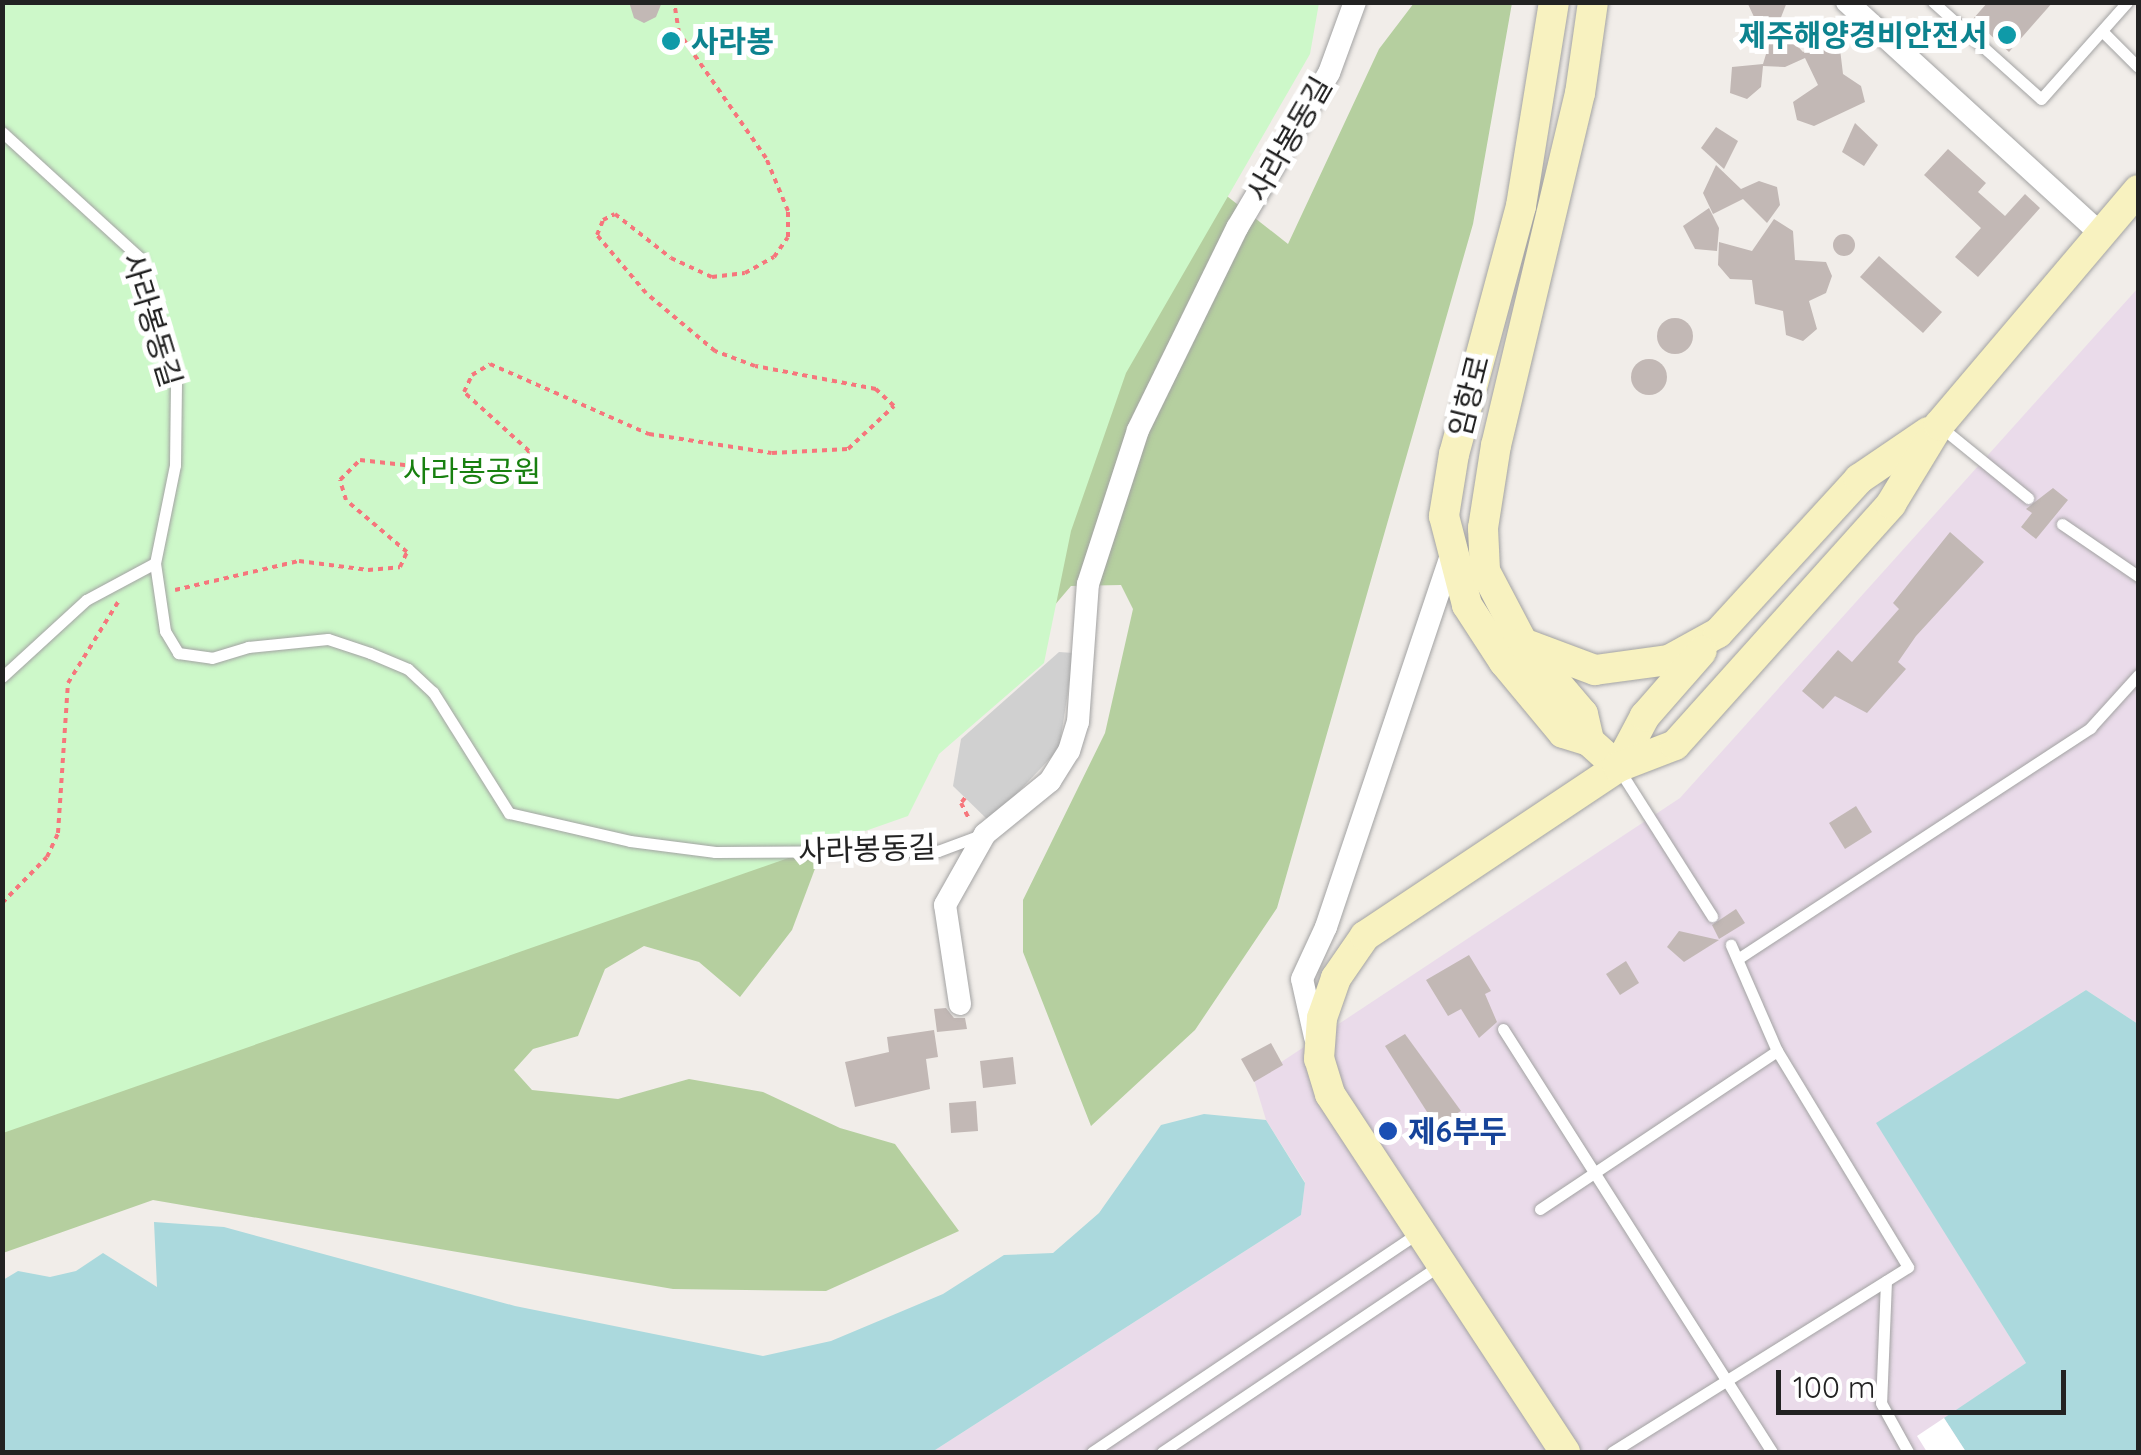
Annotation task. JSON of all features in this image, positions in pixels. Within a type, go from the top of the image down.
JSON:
[{"type":"main road","name":"임항로","points":[[1554,2],[1521,206],[1454,454],[1444,516],[1450,558],[1466,605],[1504,662],[1563,732],[1590,741],[1618,767]]},
{"type":"main road","name":"임항로","points":[[1590,741],[1583,714],[1523,643],[1485,571],[1483,528],[1496,445],[1580,93],[1593,2]]},
{"type":"main road","points":[[1566,1452],[1330,1094],[1320,1059],[1322,1018],[1336,978],[1365,936],[1618,767],[1674,745],[1892,504],[1939,424],[2138,190]]},
{"type":"main road","points":[[1618,767],[1645,716],[1859,479],[1939,424]]},
{"type":"main road","points":[[1523,643],[1595,670],[1624,671],[1670,660],[1718,633]]},
{"type":"street","name":"사라봉동길","points":[[981,835],[1040,791],[1069,751],[1078,722],[1088,584],[1125,464],[1237,228],[1328,73],[1354,2]]},
{"type":"street","points":[[1847,2],[2100,233]]},
{"type":"street","points":[[1320,1059],[1302,979],[1326,927],[1450,558]]},
{"type":"street","points":[[960,1004],[945,905],[981,835]]},
{"type":"lane","points":[[1933,2],[2041,99],[2127,2]]},
{"type":"lane","points":[[2102,32],[2138,67]]},
{"type":"lane","name":"사라봉동길","points":[[2,132],[140,258],[176,383],[174,465],[155,564],[165,630],[178,653],[212,658],[248,647],[328,639],[408,669],[462,730],[509,813],[630,842],[715,852],[938,850],[981,835]]},
{"type":"lane","points":[[1939,424],[2028,498]]},
{"type":"lane","points":[[2062,524],[2138,576]]},
{"type":"lane","points":[[2,677],[86,600],[131,580],[155,564]]},
{"type":"lane","points":[[1739,958],[2090,728],[2138,675]]},
{"type":"lane","points":[[1618,767],[1712,916]]},
{"type":"lane","points":[[1612,1452],[1908,1267],[1777,1052],[1731,945]]},
{"type":"lane","points":[[1503,1029],[1772,1452]]},
{"type":"lane","points":[[1540,1209],[1777,1052]]},
{"type":"lane","points":[[1092,1452],[1419,1232]]},
{"type":"lane","points":[[1162,1452],[1441,1265]]},
{"type":"lane","points":[[1886,1280],[1880,1403],[1908,1452]]},
{"type":"path","points":[[161,594],[300,562],[368,570],[400,567],[407,552],[346,500],[340,480],[360,460],[484,474],[522,461],[529,451],[464,392],[472,374],[490,364],[649,434],[772,453],[848,449],[894,406],[876,388],[755,366],[715,351],[646,293],[597,234],[602,220],[615,214],[670,258],[712,276],[745,273],[774,257],[788,236],[788,211],[766,158],[680,34],[674,2]]},
{"type":"path","points":[[2,903],[48,857],[58,833],[68,683],[131,580]]},
{"type":"path","points":[[965,798],[961,803],[981,835]]},
{"type":"shaded area","points":[[2138,288],[2138,1024],[2086,990],[1877,1123],[2026,1363],[1945,1418],[1966,1452],[932,1452],[1301,1215],[1305,1182],[1266,1120],[1254,1080],[1680,798]]},
{"type":"shaded area","points":[[1059,652],[1074,653],[1059,749],[990,822],[953,786],[961,739]]},
{"type":"green space","name":"사라봉공원","points":[[2,3],[1319,3],[1310,54],[1126,373],[1071,531],[1044,663],[939,754],[908,816],[3,1133]]},
{"type":"green space","name":"사라봉공원","points":[[1414,3],[1512,3],[1473,224],[1277,908],[1195,1030],[1091,1126],[1023,952],[1023,900],[1105,733],[1133,609],[1121,585],[1071,586],[913,771],[816,866],[792,930],[740,997],[699,962],[644,946],[605,969],[578,1036],[533,1049],[514,1070],[532,1090],[618,1099],[689,1079],[763,1092],[840,1128],[895,1144],[959,1231],[826,1291],[673,1289],[153,1200],[3,1253],[3,378],[1134,123],[1288,244],[1379,49]]},
{"type":"water","points":[[2086,990],[2138,1024],[2138,1452],[1966,1452],[1944,1418],[2026,1363],[1876,1123]]},
{"type":"water","points":[[1204,1114],[1266,1120],[1305,1183],[1301,1215],[932,1452],[3,1452],[3,1280],[18,1271],[50,1277],[76,1271],[103,1253],[157,1287],[154,1222],[224,1227],[515,1306],[763,1356],[831,1341],[943,1294],[1004,1255],[1053,1253],[1099,1213],[1161,1125]]},
{"type":"pier","points":[[1944,1418],[1966,1452],[1927,1452],[1917,1436]]},
{"type":"building","points":[[629,2],[662,2],[656,17],[644,23],[634,18]]},
{"type":"building","points":[[1747,2],[1787,2],[1778,25],[1803,52],[1823,43],[1840,49],[1843,74],[1861,86],[1865,102],[1814,126],[1797,120],[1793,102],[1818,85],[1805,58],[1785,67],[1763,66],[1761,87],[1747,99],[1730,93],[1732,67],[1763,64],[1773,31],[1755,19]]},
{"type":"building","name":"제주해양경비안전서","points":[[1988,2],[2053,2],[2009,52],[1973,19]]},
{"type":"building","points":[[1855,123],[1878,145],[1864,166],[1842,152]]},
{"type":"building","points":[[1716,127],[1738,141],[1724,169],[1701,148]]},
{"type":"building","points":[[1948,149],[1986,183],[1978,192],[2005,216],[2025,194],[2040,208],[1978,277],[1955,257],[1981,228],[1924,175]]},
{"type":"building","points":[[1716,165],[1741,189],[1759,181],[1777,187],[1780,205],[1767,223],[1743,199],[1713,214],[1703,193]]},
{"type":"building","points":[[1709,208],[1719,228],[1717,251],[1695,249],[1683,226]]},
{"type":"building","points":[[1774,219],[1793,231],[1795,260],[1826,262],[1832,276],[1826,293],[1809,301],[1817,329],[1803,341],[1786,335],[1783,311],[1755,304],[1752,280],[1730,279],[1718,265],[1719,242],[1752,251]]},
{"type":"building","points":[[1844,234],[1852,237],[1852,253],[1844,256],[1836,253],[1833,245],[1836,237]]},
{"type":"building","points":[[1879,256],[1942,312],[1923,333],[1860,277]]},
{"type":"building","points":[[1675,318],[1688,323],[1693,336],[1688,349],[1675,354],[1662,349],[1657,336],[1662,323]]},
{"type":"building","points":[[1649,359],[1662,364],[1667,377],[1662,390],[1649,395],[1636,390],[1631,377],[1636,364]]},
{"type":"building","points":[[2053,488],[2068,500],[2036,539],[2021,527],[2032,513],[2026,509]]},
{"type":"building","points":[[1950,532],[1984,562],[1916,636],[1898,662],[1906,669],[1867,713],[1835,696],[1823,709],[1802,691],[1838,650],[1852,662],[1899,609],[1893,603]]},
{"type":"building","points":[[1856,806],[1872,832],[1845,849],[1829,823]]},
{"type":"building","points":[[1736,909],[1745,923],[1719,939],[1712,925]]},
{"type":"building","points":[[1679,931],[1719,940],[1684,962],[1667,947]]},
{"type":"building","points":[[1469,955],[1491,991],[1485,994],[1497,1022],[1479,1038],[1461,1009],[1448,1016],[1426,980]]},
{"type":"building","points":[[1626,961],[1639,983],[1620,995],[1606,974]]},
{"type":"building","points":[[946,1008],[954,1018],[965,1018],[967,1029],[937,1032],[934,1009]]},
{"type":"building","points":[[934,1030],[938,1057],[926,1059],[930,1089],[855,1107],[845,1062],[889,1052],[887,1037]]},
{"type":"building","points":[[1405,1034],[1461,1111],[1436,1126],[1385,1046]]},
{"type":"building","points":[[1271,1043],[1283,1065],[1254,1082],[1241,1059]]},
{"type":"building","points":[[1013,1057],[1016,1084],[983,1088],[980,1061]]},
{"type":"building","points":[[976,1101],[978,1131],[951,1133],[949,1103]]},
{"type":"place","name":"제주해양경비안전서","points":[[2007,35]]},
{"type":"place","name":"사라봉","points":[[671,41]]},
{"type":"place","name":"제6부두","points":[[1388,1131]]}]
